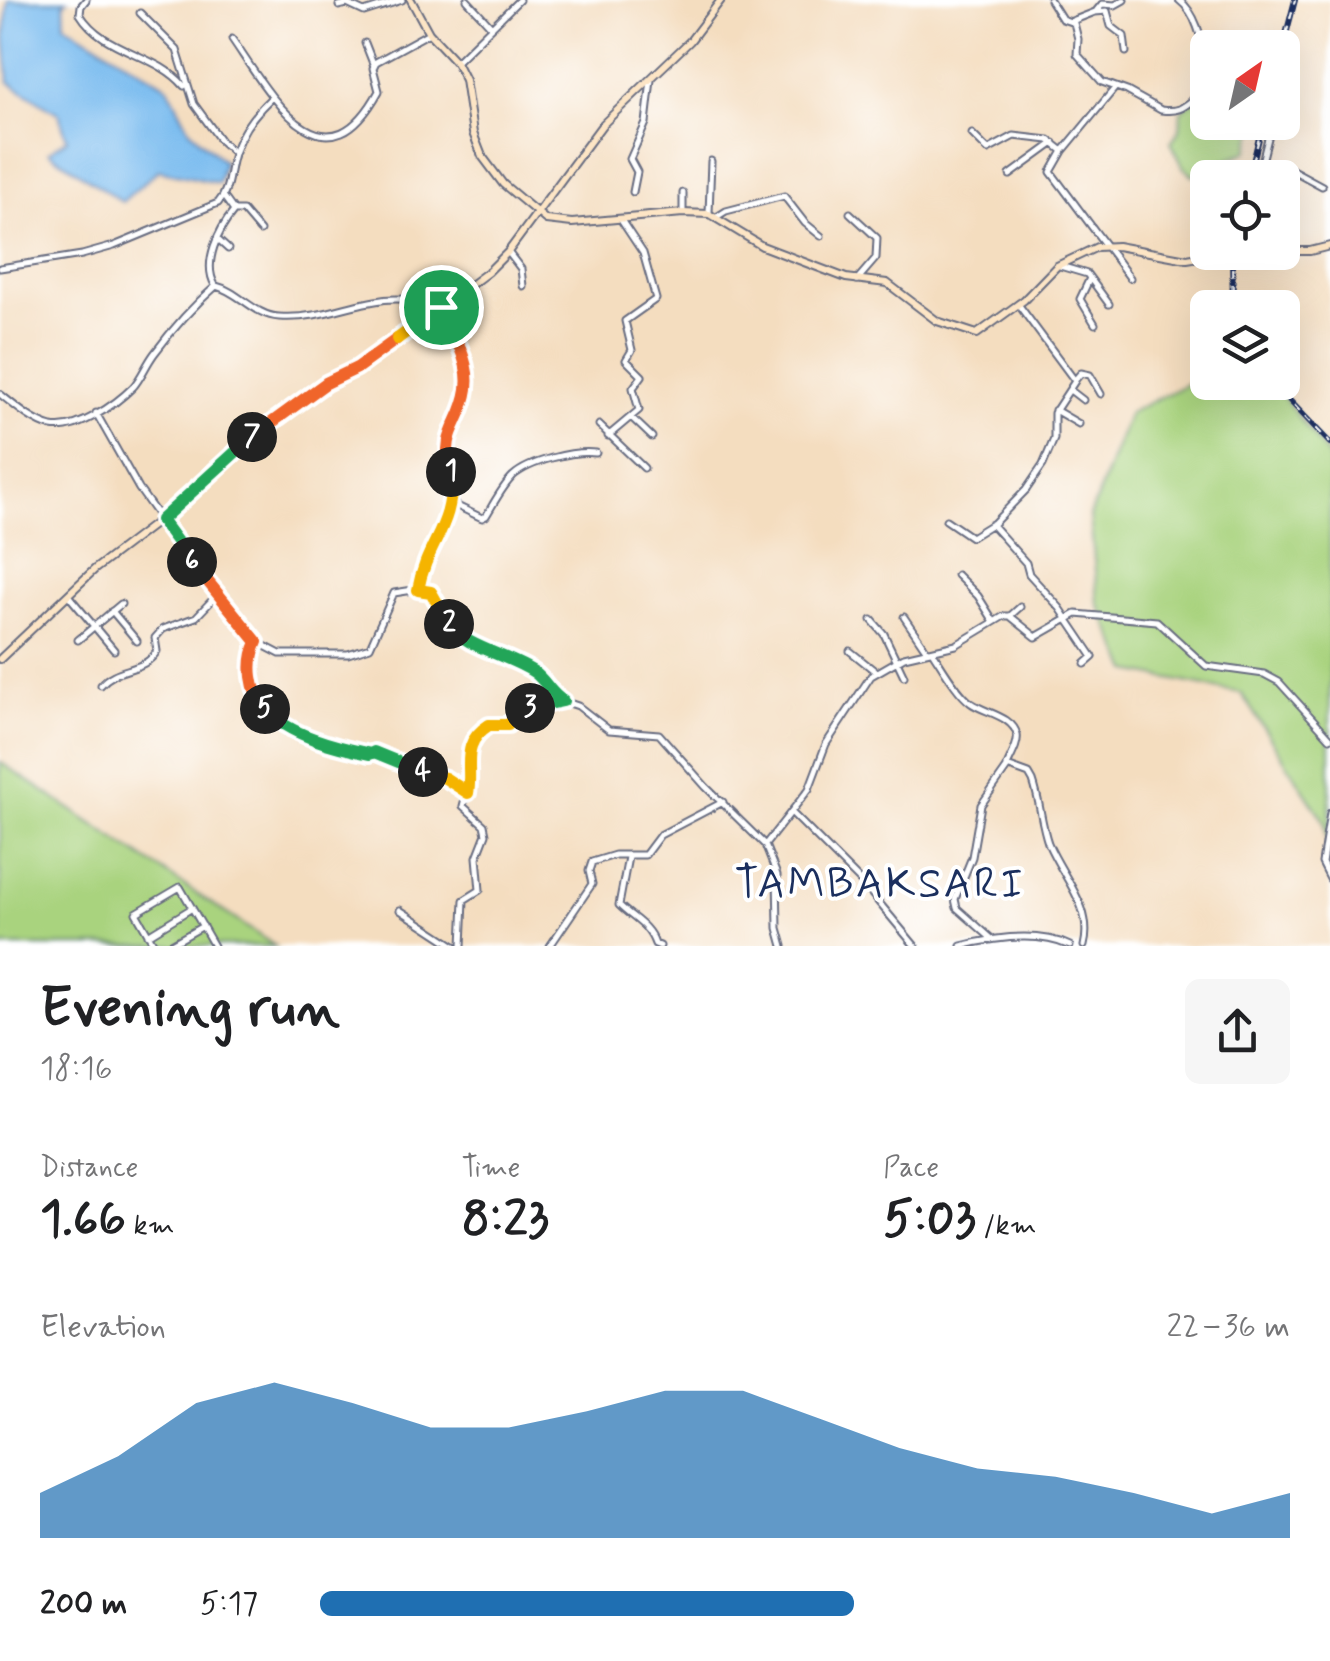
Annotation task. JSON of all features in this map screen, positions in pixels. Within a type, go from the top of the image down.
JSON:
[{"type":"street","points":[[86,0],[80,14],[95,33],[164,68],[188,92],[220,142],[234,153]]},
{"type":"street","points":[[339,6],[347,4],[364,12],[402,0]]},
{"type":"street","points":[[411,0],[429,33],[456,62],[468,88],[472,134],[482,156],[503,184],[536,214],[562,223],[683,213],[712,216],[762,246],[857,280],[886,283],[937,321],[974,334],[984,332],[1057,266],[1097,247],[1190,259]]},
{"type":"street","points":[[467,0],[490,25]]},
{"type":"street","points":[[456,62],[519,0]]},
{"type":"street","points":[[0,659],[95,569],[161,520],[239,447],[480,279],[508,252],[602,125],[690,41],[721,0]]},
{"type":"street","points":[[1050,0],[1062,20],[1107,11],[1111,26],[1124,36],[1126,52]]},
{"type":"street","points":[[1094,12],[1102,4],[1114,5],[1124,0]]},
{"type":"street","points":[[1072,21],[1078,56],[1096,77],[1162,110],[1180,110],[1194,98],[1193,82],[1201,55],[1194,18],[1180,0]]},
{"type":"street","points":[[140,14],[177,50],[188,92]]},
{"type":"street","points":[[374,66],[429,33]]},
{"type":"street","points":[[232,39],[270,98],[310,133],[336,134],[363,115],[379,91],[365,43]]},
{"type":"street","points":[[633,192],[637,172],[630,159],[646,122],[652,78]]},
{"type":"street","points":[[1115,88],[1062,150],[1052,174],[1130,278]]},
{"type":"street","points":[[0,268],[82,256],[204,210],[224,197],[234,153],[244,130],[270,98]]},
{"type":"street","points":[[972,134],[988,150],[1014,136],[1054,143],[1062,150]]},
{"type":"street","points":[[1010,175],[1054,143]]},
{"type":"street","points":[[710,161],[712,216]]},
{"type":"street","points":[[1300,174],[1322,186]]},
{"type":"street","points":[[683,193],[683,213]]},
{"type":"street","points":[[712,216],[784,196],[821,236]]},
{"type":"street","points":[[224,197],[234,211]]},
{"type":"street","points":[[234,211],[243,211],[260,231]]},
{"type":"street","points":[[234,211],[217,239],[210,271],[216,286],[272,317],[300,316],[390,297],[408,297],[441,307]]},
{"type":"street","points":[[850,212],[877,238],[876,258],[857,280]]},
{"type":"street","points":[[608,436],[638,412],[633,388],[642,376],[626,360],[632,350],[625,321],[656,299],[643,253],[621,220]]},
{"type":"street","points":[[217,239],[228,249]]},
{"type":"street","points":[[1300,251],[1330,246]]},
{"type":"street","points":[[508,252],[521,269],[523,286]]},
{"type":"street","points":[[1057,266],[1082,272],[1109,304]]},
{"type":"street","points":[[1090,278],[1080,299],[1096,324]]},
{"type":"street","points":[[0,394],[35,420],[63,428],[116,402],[216,286]]},
{"type":"street","points":[[1018,304],[1075,380]]},
{"type":"street","points":[[418,590],[424,564],[442,533],[451,502],[447,442],[464,402],[467,373],[441,307]]},
{"type":"street","points":[[946,520],[971,537],[992,524],[1026,490],[1044,465],[1054,438],[1055,410],[1075,380],[1082,374],[1090,375],[1100,394]]},
{"type":"street","points":[[1070,390],[1084,400]]},
{"type":"street","points":[[1055,410],[1079,424]]},
{"type":"street","points":[[96,412],[139,489],[257,642],[280,654],[348,654],[370,647],[394,594],[431,592],[460,637],[502,654],[536,674],[552,694],[578,706],[609,730],[659,734],[766,844],[777,875],[778,928],[784,946]]},
{"type":"street","points":[[631,417],[652,437]]},
{"type":"street","points":[[599,425],[644,468]]},
{"type":"street","points":[[451,502],[482,518],[520,472],[565,455],[596,453]]},
{"type":"street","points":[[992,524],[1026,562],[1028,572],[1067,618],[1093,657],[1084,664]]},
{"type":"street","points":[[957,576],[978,596],[993,620]]},
{"type":"street","points":[[102,686],[112,674],[146,663],[156,651],[155,638],[163,630],[196,616],[218,594]]},
{"type":"street","points":[[68,595],[114,650]]},
{"type":"street","points":[[78,640],[121,604]]},
{"type":"street","points":[[766,844],[810,789],[826,744],[861,688],[876,672],[895,662],[956,645],[993,620],[1010,616],[1020,608]]},
{"type":"street","points":[[112,611],[137,641]]},
{"type":"street","points":[[1010,616],[1036,637],[1076,614],[1160,623],[1206,666],[1264,674],[1279,682],[1330,738]]},
{"type":"street","points":[[904,617],[964,697],[998,715],[1015,730],[1018,740],[1008,768],[980,807],[972,856],[954,899],[956,908],[992,939]]},
{"type":"street","points":[[872,620],[884,634],[904,676]]},
{"type":"street","points":[[257,642],[251,662],[253,679],[258,699],[268,714],[316,740],[349,751],[381,754],[445,778],[468,793]]},
{"type":"street","points":[[850,651],[876,672]]},
{"type":"street","points":[[400,910],[458,946],[464,900],[480,890],[476,857],[486,834],[484,825],[464,806],[468,793],[467,759],[485,726],[508,725],[522,710],[563,701]]},
{"type":"street","points":[[1008,768],[1029,774],[1033,781],[1049,845],[1083,914],[1084,946]]},
{"type":"street","points":[[550,946],[591,886],[592,862],[615,855],[646,856],[660,835],[723,802]]},
{"type":"street","points":[[1330,813],[1322,863],[1330,880]]},
{"type":"street","points":[[792,814],[866,887],[915,946]]},
{"type":"street","points":[[628,858],[620,906],[640,921],[660,946]]},
{"type":"street","points":[[155,946],[136,913],[180,887],[214,946]]},
{"type":"street","points":[[148,935],[192,908]]},
{"type":"street","points":[[168,946],[203,926]]},
{"type":"street","points":[[960,946],[992,939],[1053,940],[1070,946]]},
{"type":"green space","points":[[1190,103],[1190,140],[1251,140],[1248,151],[1226,160],[1190,160],[1190,173],[1171,142],[1180,129],[1181,111]]},
{"type":"green space","points":[[1190,382],[1190,400],[1286,400],[1330,458],[1330,864],[1324,821],[1241,693],[1129,671],[1098,603],[1090,516],[1129,413]]},
{"type":"green space","points":[[0,762],[275,946],[0,946]]},
{"type":"water","points":[[8,0],[67,0],[65,24],[168,87],[190,130],[224,162],[218,183],[158,170],[122,202],[49,152],[67,139],[59,114],[9,82],[5,39]]},
{"type":"railway","points":[[1287,30],[1295,0]]},
{"type":"railway","points":[[1254,160],[1258,140]]},
{"type":"railway","points":[[1232,270],[1233,290]]},
{"type":"railway","points":[[1289,400],[1330,443]]},
{"type":"district","name":"TAMBAKSARI","points":[[880,882]]},
{"type":"route","points":[[441,307],[465,364],[467,390],[447,442],[452,500],[442,533],[426,557],[418,590],[426,588],[431,592],[460,637],[502,654],[536,674],[563,701],[522,710],[508,725],[485,726],[467,759],[468,793],[445,778],[381,754],[349,751],[316,740],[268,714],[258,699],[253,679],[251,662],[257,642],[161,520],[277,417],[326,383],[357,368],[441,307]]}]
